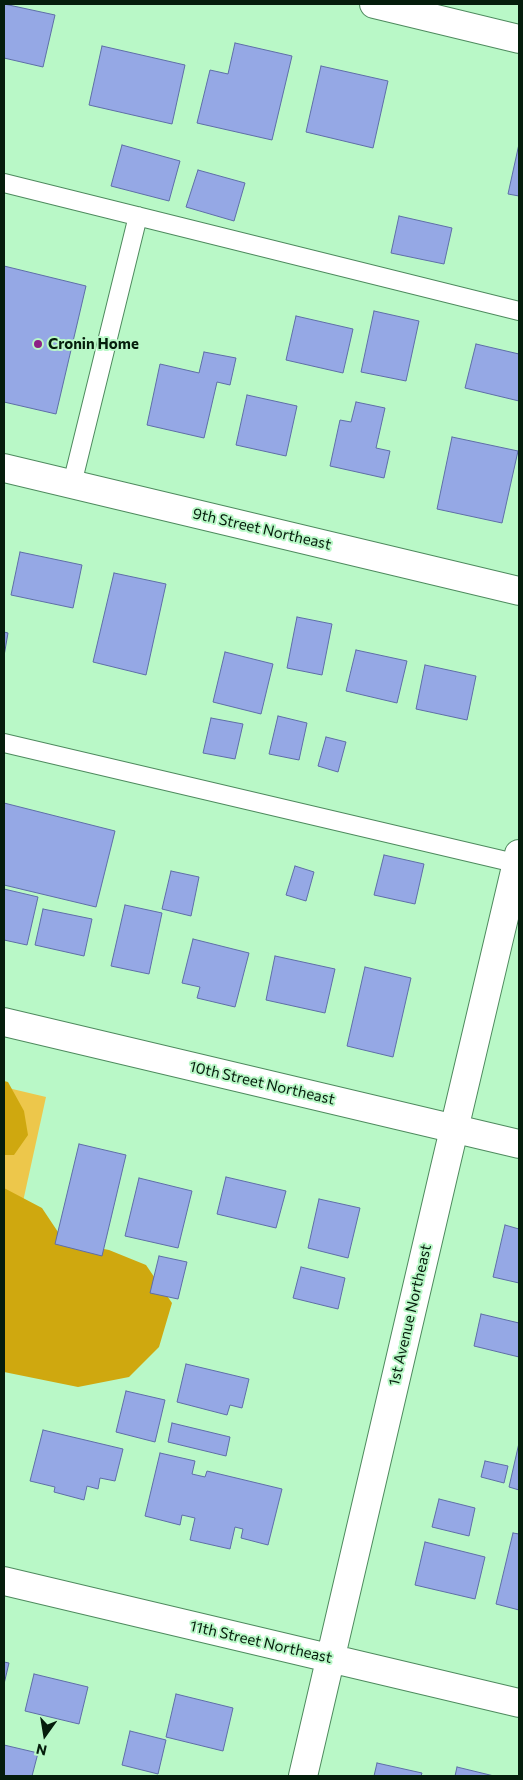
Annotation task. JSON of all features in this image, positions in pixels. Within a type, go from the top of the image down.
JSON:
[{"type":"street","points":[[374,4],[519,39]]},
{"type":"street","name":"9th Street Northeast","points":[[4,468],[519,591]]},
{"type":"street","name":"1st Avenue Northeast","points":[[303,1776],[454,1129],[519,861]]},
{"type":"street","name":"10th Street Northeast","points":[[4,1022],[519,1144]]},
{"type":"street","name":"11th Street Northeast","points":[[4,1581],[519,1703]]},
{"type":"lane","points":[[4,183],[519,311]]},
{"type":"lane","points":[[72,484],[138,216]]},
{"type":"lane","points":[[4,743],[519,861]]},
{"type":"shaded area","points":[[4,1081],[8,1082],[24,1111],[28,1135],[14,1155],[4,1155]]},
{"type":"shaded area","points":[[4,1087],[46,1097],[4,1288]]},
{"type":"shaded area","points":[[4,1188],[42,1208],[64,1241],[109,1250],[146,1265],[172,1303],[159,1347],[129,1377],[78,1387],[4,1372]]},
{"type":"building","points":[[4,4],[55,15],[43,67],[4,58]]},
{"type":"building","points":[[235,43],[292,56],[272,140],[197,123],[210,70],[228,74]]},
{"type":"building","points":[[102,46],[185,65],[172,124],[89,105]]},
{"type":"building","points":[[321,66],[388,81],[373,148],[306,132]]},
{"type":"building","points":[[519,144],[519,196],[508,194]]},
{"type":"building","points":[[122,145],[180,161],[169,201],[111,186]]},
{"type":"building","points":[[198,170],[245,183],[234,221],[186,207]]},
{"type":"building","points":[[399,216],[452,228],[444,264],[391,253]]},
{"type":"building","name":"Cronin Home","points":[[4,266],[86,286],[56,414],[4,402]]},
{"type":"building","points":[[374,311],[419,321],[406,381],[361,372]]},
{"type":"building","points":[[296,316],[353,329],[343,373],[286,360]]},
{"type":"building","points":[[476,344],[519,354],[519,401],[465,388]]},
{"type":"building","points":[[204,352],[236,358],[230,385],[217,382],[204,438],[147,425],[160,364],[199,373]]},
{"type":"building","points":[[247,395],[297,406],[286,456],[236,445]]},
{"type":"building","points":[[356,402],[385,408],[376,448],[390,451],[384,478],[330,466],[340,420],[351,422]]},
{"type":"building","points":[[452,437],[518,451],[502,523],[437,509]]},
{"type":"building","points":[[20,552],[82,565],[73,608],[11,595]]},
{"type":"building","points":[[114,573],[166,584],[146,675],[93,662]]},
{"type":"building","points":[[297,617],[332,624],[322,675],[287,668]]},
{"type":"building","points":[[4,632],[8,633],[4,656]]},
{"type":"building","points":[[356,650],[407,661],[397,703],[346,691]]},
{"type":"building","points":[[225,652],[273,664],[261,714],[213,702]]},
{"type":"building","points":[[425,665],[476,676],[467,720],[416,709]]},
{"type":"building","points":[[278,716],[307,723],[299,760],[269,754]]},
{"type":"building","points":[[211,718],[243,724],[235,759],[203,753]]},
{"type":"building","points":[[326,737],[346,742],[338,772],[318,766]]},
{"type":"building","points":[[4,803],[115,831],[96,907],[4,885]]},
{"type":"building","points":[[384,855],[424,864],[415,904],[374,895]]},
{"type":"building","points":[[295,866],[314,872],[306,901],[286,895]]},
{"type":"building","points":[[171,871],[199,877],[191,916],[162,909]]},
{"type":"building","points":[[4,889],[38,897],[27,945],[4,940]]},
{"type":"building","points":[[125,905],[162,913],[149,974],[111,966]]},
{"type":"building","points":[[43,909],[92,919],[84,956],[35,945]]},
{"type":"building","points":[[193,939],[249,953],[235,1007],[197,998],[200,987],[182,983]]},
{"type":"building","points":[[275,956],[335,969],[325,1013],[266,1000]]},
{"type":"building","points":[[365,967],[411,978],[393,1057],[347,1046]]},
{"type":"building","points":[[79,1144],[126,1155],[102,1256],[55,1244]]},
{"type":"building","points":[[226,1177],[286,1191],[276,1228],[217,1214]]},
{"type":"building","points":[[139,1178],[192,1191],[178,1248],[125,1236]]},
{"type":"building","points":[[319,1199],[360,1208],[348,1258],[308,1248]]},
{"type":"building","points":[[505,1225],[519,1229],[519,1283],[493,1277]]},
{"type":"building","points":[[159,1256],[187,1262],[178,1299],[150,1293]]},
{"type":"building","points":[[301,1267],[345,1278],[338,1309],[293,1298]]},
{"type":"building","points":[[481,1314],[519,1323],[519,1357],[474,1346]]},
{"type":"building","points":[[186,1364],[249,1379],[242,1408],[230,1405],[227,1415],[177,1402]]},
{"type":"building","points":[[126,1391],[165,1400],[155,1442],[116,1432]]},
{"type":"building","points":[[172,1423],[230,1437],[226,1456],[168,1442]]},
{"type":"building","points":[[43,1430],[123,1449],[115,1481],[100,1478],[98,1489],[87,1486],[84,1500],[54,1492],[55,1487],[30,1481]]},
{"type":"building","points":[[519,1443],[519,1490],[509,1487]]},
{"type":"building","points":[[160,1453],[195,1461],[192,1474],[205,1477],[207,1471],[282,1489],[268,1545],[241,1538],[243,1529],[235,1527],[230,1549],[190,1540],[195,1518],[182,1515],[180,1525],[145,1516]]},
{"type":"building","points":[[485,1461],[508,1466],[504,1483],[481,1477]]},
{"type":"building","points":[[439,1499],[475,1508],[469,1536],[432,1527]]},
{"type":"building","points":[[513,1533],[519,1534],[519,1610],[496,1604]]},
{"type":"building","points":[[425,1542],[485,1557],[475,1599],[415,1585]]},
{"type":"building","points":[[4,1662],[9,1663],[4,1684]]},
{"type":"building","points":[[34,1674],[88,1687],[79,1724],[25,1711]]},
{"type":"building","points":[[176,1694],[233,1708],[223,1751],[166,1737]]},
{"type":"building","points":[[130,1731],[166,1740],[158,1774],[122,1765]]},
{"type":"building","points":[[4,1745],[38,1753],[32,1776],[4,1776]]},
{"type":"building","points":[[377,1763],[422,1773],[421,1776],[374,1776]]},
{"type":"building","points":[[457,1767],[494,1776],[455,1776]]},
{"type":"place","name":"Cronin Home","points":[[38,344]]}]
